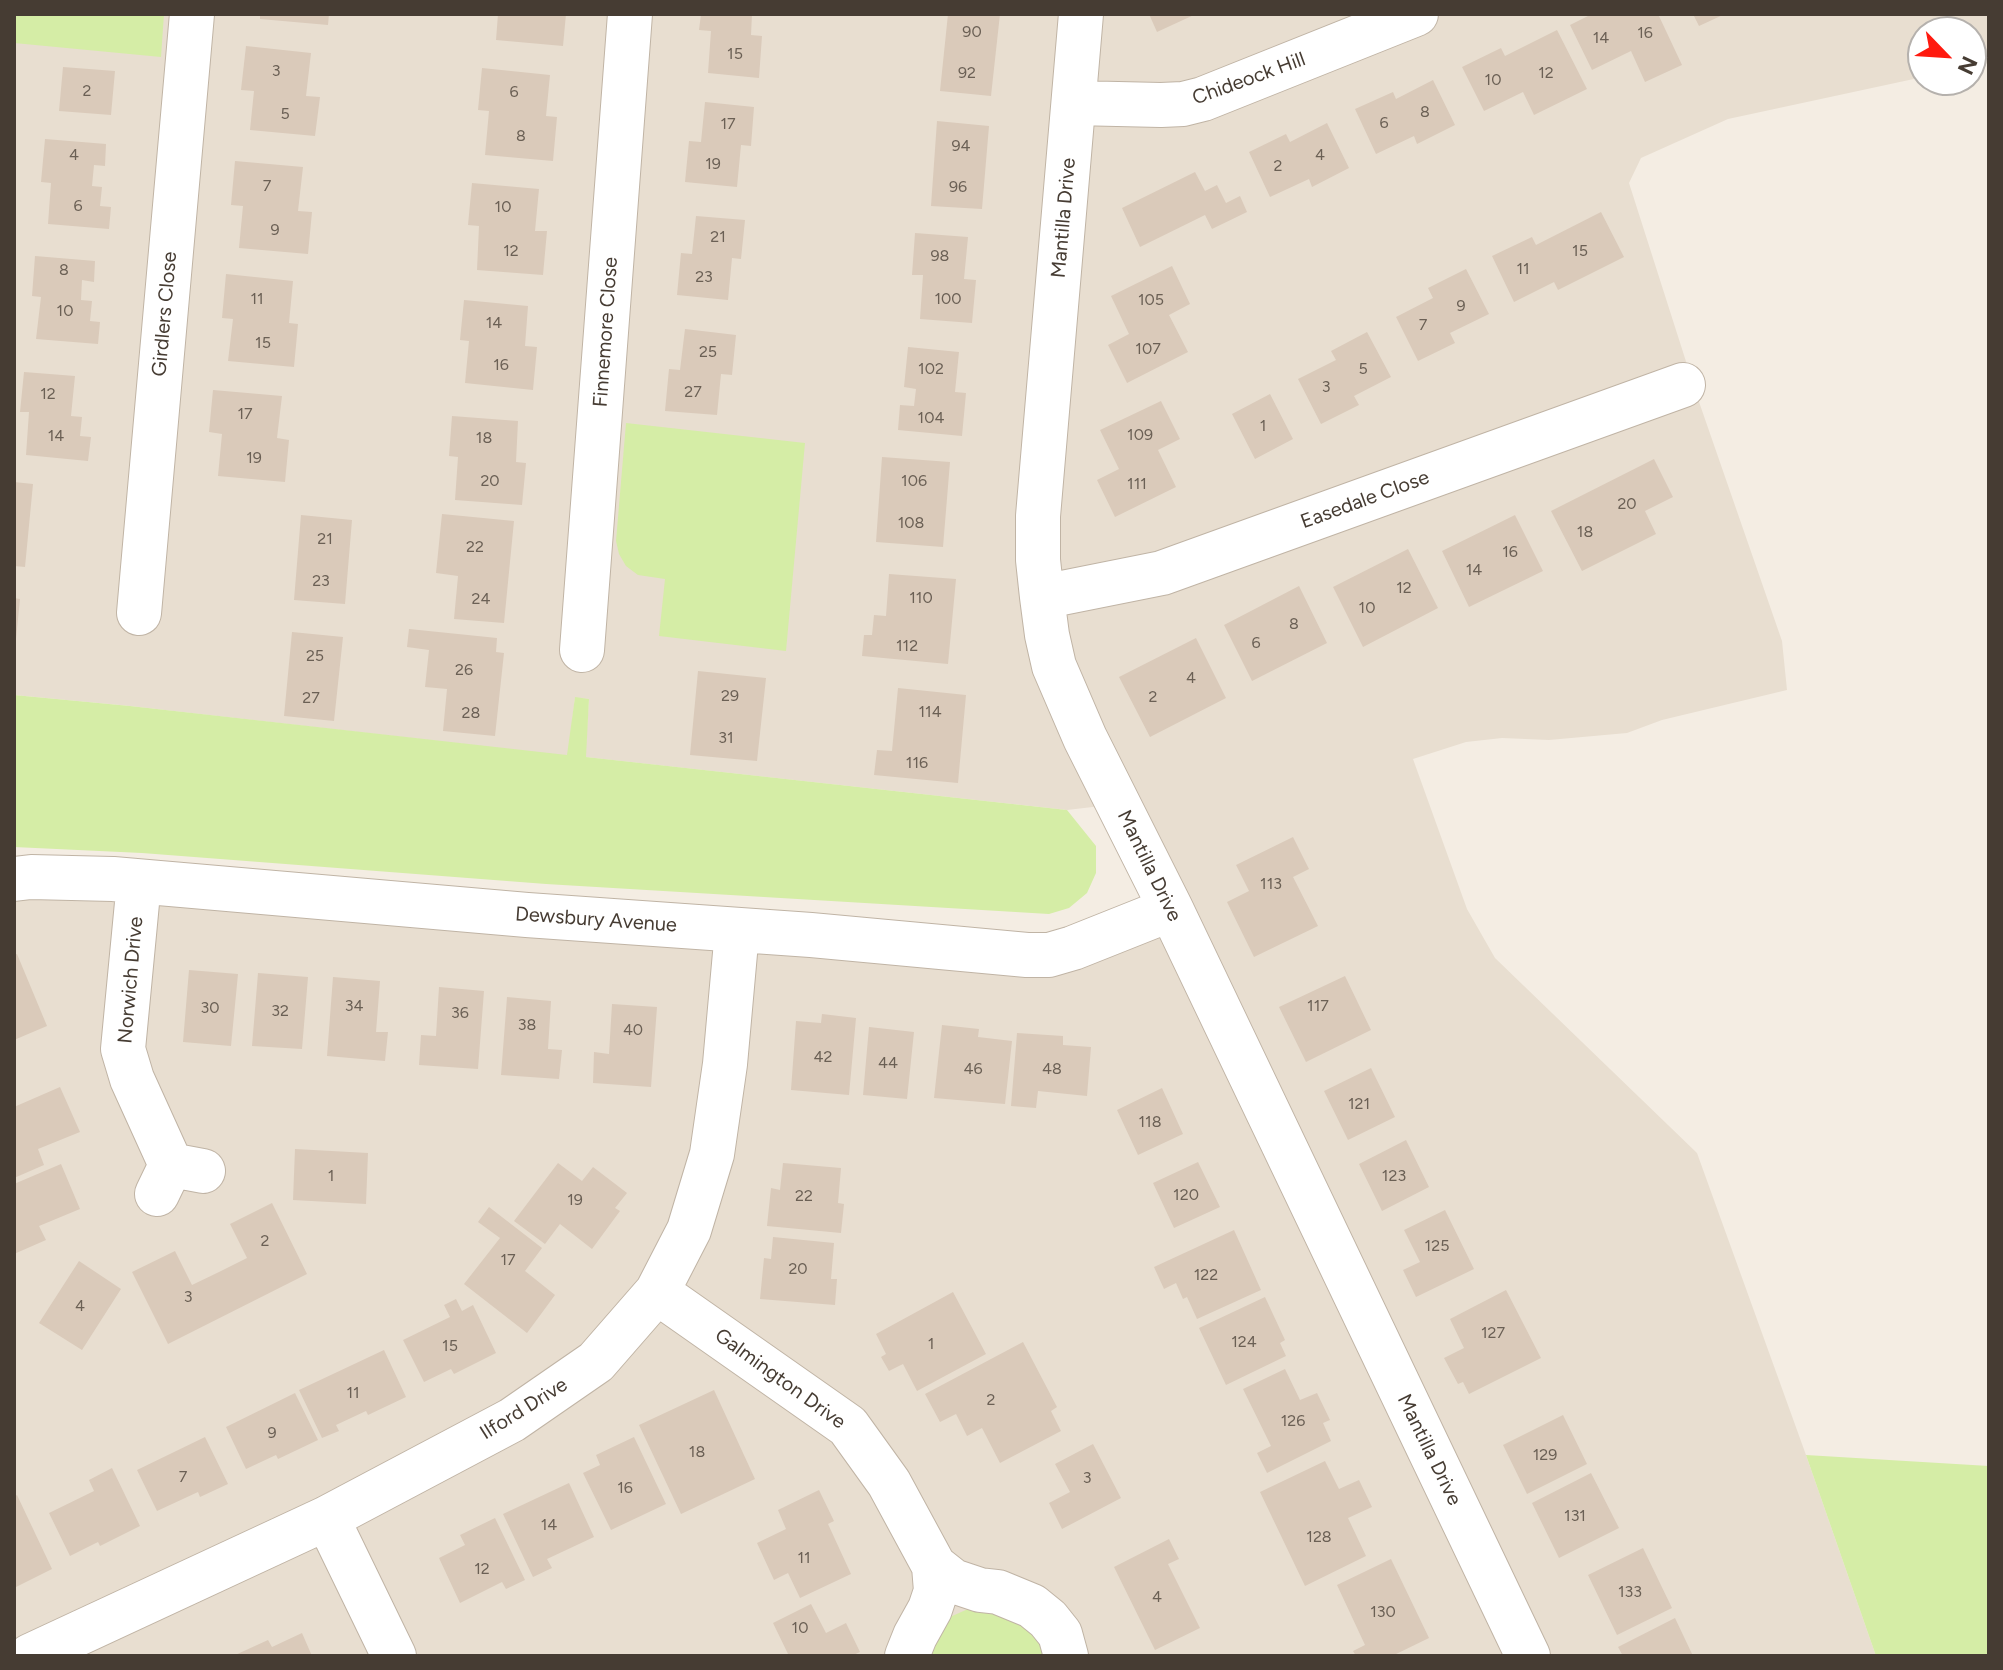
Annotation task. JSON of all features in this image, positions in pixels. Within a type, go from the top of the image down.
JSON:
[{"type":"street","name":"Girdlers Close","points":[[139,613],[192,14]]},
{"type":"street","name":"Finnemore Close","points":[[582,650],[630,14]]},
{"type":"street","name":"Mantilla Drive","points":[[1081,14],[1038,516],[1038,560],[1054,666],[1528,1656]]},
{"type":"street","name":"Chideock Hill","points":[[1074,103],[1161,105],[1203,99],[1416,14]]},
{"type":"street","name":"Easedale Close","points":[[1042,597],[1162,573],[1683,385]]},
{"type":"street","name":"Dewsbury Avenue","points":[[14,879],[139,882],[1027,955],[1049,955],[1073,948],[1171,909]]},
{"type":"street","name":"Norwich Drive","points":[[139,882],[123,1049],[132,1079],[177,1177]]},
{"type":"street","name":"Ilford Drive","points":[[30,1656],[327,1518],[512,1420],[596,1362],[657,1292],[689,1230],[712,1154],[725,1064],[737,931]]},
{"type":"street","name":"Galmington Drive","points":[[657,1292],[848,1426],[889,1483],[934,1566]]},
{"type":"street","points":[[327,1518],[394,1656]]},
{"type":"street","points":[[907,1656],[936,1591],[934,1566]]},
{"type":"street","points":[[934,1566],[953,1581],[998,1592],[1032,1606],[1060,1634],[1066,1656]]},
{"type":"shaded area","points":[[14,14],[1989,14],[1989,63],[1987,16],[1907,16],[1907,80],[1728,119],[1641,158],[1629,183],[1698,399],[1782,641],[1787,690],[1662,720],[1627,733],[1549,740],[1502,738],[1466,742],[1413,759],[1467,909],[1495,958],[1697,1153],[1876,1656],[14,1656],[14,879],[1027,955],[1171,909],[1118,804],[1067,810],[585,757],[589,699],[575,698],[568,756],[14,695]]},
{"type":"green space","points":[[14,14],[164,14],[161,57],[14,43]]},
{"type":"green space","points":[[626,423],[805,443],[786,651],[659,636],[665,579],[638,575],[626,566],[616,541]]},
{"type":"green space","points":[[14,695],[567,755],[575,697],[589,699],[586,757],[1067,810],[1096,846],[1096,873],[1087,893],[1069,908],[1049,914],[546,884],[142,853],[14,847]]},
{"type":"green space","points":[[1806,1455],[1989,1466],[1989,1656],[1876,1656]]},
{"type":"green space","points":[[987,1606],[1030,1621],[1051,1656],[922,1656],[950,1617],[968,1609]]},
{"type":"building","points":[[260,14],[329,14],[328,25],[260,19]]},
{"type":"building","points":[[498,14],[566,14],[563,46],[496,40]]},
{"type":"building","points":[[701,14],[752,14],[751,35],[762,36],[759,78],[708,73],[711,31],[699,30]]},
{"type":"building","points":[[948,14],[1000,14],[991,96],[940,91]]},
{"type":"building","points":[[1149,14],[1196,14],[1157,32]]},
{"type":"building","points":[[1592,14],[1658,14],[1682,65],[1645,82],[1631,51],[1592,70],[1570,25]]},
{"type":"building","points":[[1693,14],[1725,14],[1699,26]]},
{"type":"building","points":[[1557,30],[1587,89],[1534,115],[1523,92],[1484,111],[1462,67],[1501,48],[1505,56]]},
{"type":"building","points":[[246,46],[311,53],[306,96],[320,97],[315,136],[250,130],[254,91],[241,90]]},
{"type":"building","points":[[63,67],[115,71],[111,115],[59,111]]},
{"type":"building","points":[[482,68],[550,75],[546,116],[557,117],[553,161],[485,155],[489,111],[478,110]]},
{"type":"building","points":[[1433,80],[1455,125],[1417,144],[1414,136],[1376,154],[1355,109],[1393,92],[1396,99]]},
{"type":"building","points":[[705,102],[754,107],[751,146],[741,145],[737,187],[685,182],[689,141],[701,142]]},
{"type":"building","points":[[937,121],[989,126],[982,209],[931,206]]},
{"type":"building","points":[[1327,123],[1349,168],[1312,187],[1309,179],[1270,197],[1249,152],[1286,134],[1290,142]]},
{"type":"building","points":[[45,139],[106,144],[105,166],[94,165],[92,186],[102,187],[100,206],[111,207],[109,229],[48,224],[51,183],[41,182]]},
{"type":"building","points":[[235,161],[303,167],[298,211],[312,212],[308,254],[239,248],[243,206],[231,205]]},
{"type":"building","points":[[1195,172],[1205,191],[1217,185],[1226,203],[1240,196],[1247,212],[1212,229],[1205,215],[1140,247],[1122,208]]},
{"type":"building","points":[[472,183],[539,189],[535,231],[547,231],[543,275],[477,270],[479,226],[468,225]]},
{"type":"building","points":[[1601,212],[1624,257],[1558,290],[1554,282],[1514,302],[1492,256],[1532,237],[1536,245]]},
{"type":"building","points":[[696,216],[745,220],[741,259],[732,258],[728,300],[677,295],[681,253],[692,254]]},
{"type":"building","points":[[915,233],[968,237],[964,279],[976,280],[972,323],[920,319],[923,275],[912,275]]},
{"type":"building","points":[[35,256],[95,261],[94,282],[82,280],[81,300],[92,301],[90,321],[100,322],[98,344],[36,339],[41,297],[32,296]]},
{"type":"building","points":[[1172,266],[1190,304],[1169,315],[1188,352],[1127,383],[1108,345],[1129,334],[1111,296]]},
{"type":"building","points":[[1466,269],[1489,314],[1450,333],[1455,343],[1418,361],[1396,317],[1433,298],[1428,288]]},
{"type":"building","points":[[226,274],[293,281],[289,323],[298,324],[294,367],[228,361],[233,319],[222,318]]},
{"type":"building","points":[[464,300],[528,306],[525,346],[537,347],[533,390],[465,383],[469,341],[460,340]]},
{"type":"building","points":[[685,329],[736,335],[732,375],[721,374],[717,415],[665,411],[669,369],[680,370]]},
{"type":"building","points":[[1367,332],[1391,377],[1354,396],[1359,405],[1321,424],[1298,379],[1336,360],[1331,351]]},
{"type":"building","points":[[908,347],[959,352],[955,392],[966,393],[962,436],[898,430],[900,405],[914,406],[916,389],[904,387]]},
{"type":"building","points":[[24,372],[75,376],[71,416],[82,417],[80,436],[91,437],[88,461],[26,455],[29,412],[20,412]]},
{"type":"building","points":[[213,390],[282,396],[277,438],[289,440],[285,482],[218,476],[222,434],[209,432]]},
{"type":"building","points":[[1270,394],[1293,439],[1255,459],[1232,414]]},
{"type":"building","points":[[1161,401],[1180,439],[1158,450],[1176,487],[1115,517],[1097,480],[1119,469],[1100,430]]},
{"type":"building","points":[[452,416],[518,421],[516,462],[526,463],[522,505],[455,500],[458,457],[449,456]]},
{"type":"building","points":[[882,457],[950,462],[943,547],[876,542]]},
{"type":"building","points":[[1654,459],[1673,497],[1645,511],[1656,534],[1582,571],[1551,511]]},
{"type":"building","points":[[14,482],[33,484],[25,567],[14,566]]},
{"type":"building","points":[[442,514],[514,521],[504,623],[454,619],[458,576],[436,573]]},
{"type":"building","points":[[301,515],[352,520],[345,604],[294,600]]},
{"type":"building","points":[[1515,515],[1543,571],[1469,607],[1442,551]]},
{"type":"building","points":[[1408,549],[1438,608],[1363,647],[1333,587]]},
{"type":"building","points":[[889,574],[956,579],[948,664],[862,656],[864,635],[872,635],[874,615],[886,616]]},
{"type":"building","points":[[1299,586],[1327,643],[1252,681],[1224,625]]},
{"type":"building","points":[[14,598],[20,599],[16,639],[14,638]]},
{"type":"building","points":[[409,629],[497,638],[496,652],[504,653],[495,736],[443,731],[447,689],[425,687],[429,650],[407,647]]},
{"type":"building","points":[[292,632],[343,637],[334,721],[284,716]]},
{"type":"building","points":[[1196,638],[1226,698],[1150,737],[1119,677]]},
{"type":"building","points":[[698,671],[766,678],[757,761],[690,755]]},
{"type":"building","points":[[898,688],[966,695],[958,783],[874,775],[877,750],[892,751]]},
{"type":"building","points":[[1293,837],[1309,869],[1293,877],[1318,926],[1254,957],[1227,902],[1249,891],[1236,865]]},
{"type":"building","points":[[17,954],[47,1026],[14,1040],[14,955]]},
{"type":"building","points":[[189,970],[238,974],[231,1046],[183,1042]]},
{"type":"building","points":[[258,973],[308,977],[302,1049],[252,1046]]},
{"type":"building","points":[[1345,976],[1371,1030],[1306,1062],[1279,1007]]},
{"type":"building","points":[[333,977],[380,981],[376,1032],[388,1032],[385,1061],[327,1056]]},
{"type":"building","points":[[439,987],[484,991],[478,1069],[419,1065],[421,1035],[436,1036]]},
{"type":"building","points":[[507,997],[551,1001],[548,1049],[562,1050],[559,1079],[501,1075]]},
{"type":"building","points":[[612,1004],[657,1007],[651,1087],[593,1083],[594,1052],[609,1054]]},
{"type":"building","points":[[822,1014],[856,1018],[849,1095],[791,1090],[796,1021],[821,1023]]},
{"type":"building","points":[[942,1025],[979,1029],[978,1037],[1012,1041],[1005,1104],[934,1098]]},
{"type":"building","points":[[869,1027],[914,1032],[907,1099],[863,1095]]},
{"type":"building","points":[[1017,1033],[1063,1036],[1063,1045],[1091,1047],[1087,1096],[1038,1091],[1036,1108],[1011,1106]]},
{"type":"building","points":[[1371,1068],[1395,1117],[1348,1140],[1324,1091]]},
{"type":"building","points":[[60,1087],[80,1132],[38,1149],[44,1165],[14,1178],[14,1107]]},
{"type":"building","points":[[1162,1088],[1183,1134],[1138,1155],[1117,1110]]},
{"type":"building","points":[[1406,1140],[1429,1187],[1382,1211],[1359,1164]]},
{"type":"building","points":[[295,1149],[368,1153],[366,1204],[293,1200]]},
{"type":"building","points":[[1198,1162],[1220,1207],[1174,1228],[1153,1183]]},
{"type":"building","points":[[558,1163],[582,1181],[593,1167],[627,1193],[615,1208],[620,1211],[592,1249],[560,1224],[545,1244],[514,1221]]},
{"type":"building","points":[[783,1163],[841,1168],[838,1203],[844,1204],[841,1233],[767,1226],[771,1188],[780,1190]]},
{"type":"building","points":[[61,1164],[80,1209],[39,1226],[46,1240],[14,1254],[14,1184]]},
{"type":"building","points":[[272,1203],[307,1274],[168,1344],[132,1272],[175,1251],[192,1285],[219,1272],[247,1258],[230,1224]]},
{"type":"building","points":[[489,1207],[542,1248],[525,1271],[555,1295],[527,1333],[464,1284],[500,1238],[478,1222]]},
{"type":"building","points":[[1445,1210],[1474,1269],[1416,1297],[1403,1270],[1420,1262],[1404,1230]]},
{"type":"building","points":[[1234,1230],[1261,1290],[1197,1319],[1187,1297],[1183,1299],[1176,1283],[1164,1289],[1154,1267]]},
{"type":"building","points":[[773,1237],[834,1243],[831,1279],[837,1279],[835,1305],[760,1299],[764,1258],[771,1259]]},
{"type":"building","points":[[79,1261],[121,1289],[82,1350],[39,1323]]},
{"type":"building","points":[[1506,1290],[1541,1358],[1469,1394],[1463,1382],[1458,1384],[1444,1358],[1464,1348],[1450,1319]]},
{"type":"building","points":[[953,1292],[986,1354],[917,1391],[903,1364],[889,1371],[881,1357],[886,1354],[876,1334]]},
{"type":"building","points":[[1265,1297],[1285,1340],[1280,1343],[1286,1356],[1226,1385],[1199,1328]]},
{"type":"building","points":[[456,1299],[462,1311],[473,1305],[496,1353],[454,1374],[451,1369],[424,1382],[403,1340],[450,1317],[444,1305]]},
{"type":"building","points":[[1023,1342],[1057,1407],[1051,1411],[1061,1431],[1000,1463],[982,1428],[967,1436],[956,1414],[940,1422],[925,1394]]},
{"type":"building","points":[[384,1350],[406,1397],[368,1415],[366,1411],[336,1425],[339,1431],[322,1438],[299,1390]]},
{"type":"building","points":[[1285,1369],[1300,1400],[1317,1393],[1330,1420],[1323,1423],[1331,1441],[1267,1473],[1257,1453],[1271,1446],[1243,1389]]},
{"type":"building","points":[[714,1390],[755,1479],[681,1514],[639,1425]]},
{"type":"building","points":[[295,1393],[318,1440],[278,1459],[276,1455],[246,1469],[226,1427]]},
{"type":"building","points":[[1563,1415],[1587,1464],[1527,1494],[1503,1445]]},
{"type":"building","points":[[205,1437],[228,1484],[200,1497],[198,1492],[157,1511],[137,1470]]},
{"type":"building","points":[[634,1437],[666,1504],[611,1530],[583,1473],[600,1465],[596,1455]]},
{"type":"building","points":[[1093,1444],[1121,1498],[1062,1529],[1049,1503],[1070,1492],[1055,1464]]},
{"type":"building","points":[[1325,1461],[1339,1489],[1359,1480],[1372,1507],[1348,1518],[1366,1556],[1305,1586],[1260,1492]]},
{"type":"building","points":[[112,1468],[140,1526],[100,1546],[98,1542],[70,1556],[49,1513],[94,1491],[89,1480]]},
{"type":"building","points":[[1591,1473],[1619,1528],[1559,1558],[1532,1503]]},
{"type":"building","points":[[569,1483],[594,1537],[547,1559],[552,1568],[533,1577],[503,1514]]},
{"type":"building","points":[[819,1490],[834,1521],[828,1524],[851,1574],[800,1598],[788,1573],[774,1580],[757,1543],[786,1529],[778,1510]]},
{"type":"building","points":[[17,1495],[52,1569],[14,1588],[14,1497]]},
{"type":"building","points":[[495,1518],[525,1580],[506,1589],[502,1582],[460,1603],[439,1558],[465,1545],[460,1535]]},
{"type":"building","points":[[1169,1539],[1179,1559],[1168,1564],[1200,1628],[1155,1650],[1114,1567]]},
{"type":"building","points":[[1643,1548],[1672,1608],[1617,1635],[1588,1575]]},
{"type":"building","points":[[1391,1559],[1429,1638],[1392,1656],[1356,1656],[1353,1651],[1365,1645],[1337,1585]]},
{"type":"building","points":[[811,1604],[826,1633],[846,1623],[860,1652],[851,1656],[789,1656],[773,1623]]},
{"type":"building","points":[[1675,1618],[1693,1656],[1623,1656],[1618,1647]]},
{"type":"building","points":[[302,1633],[312,1656],[233,1656],[268,1640],[272,1647]]}]
